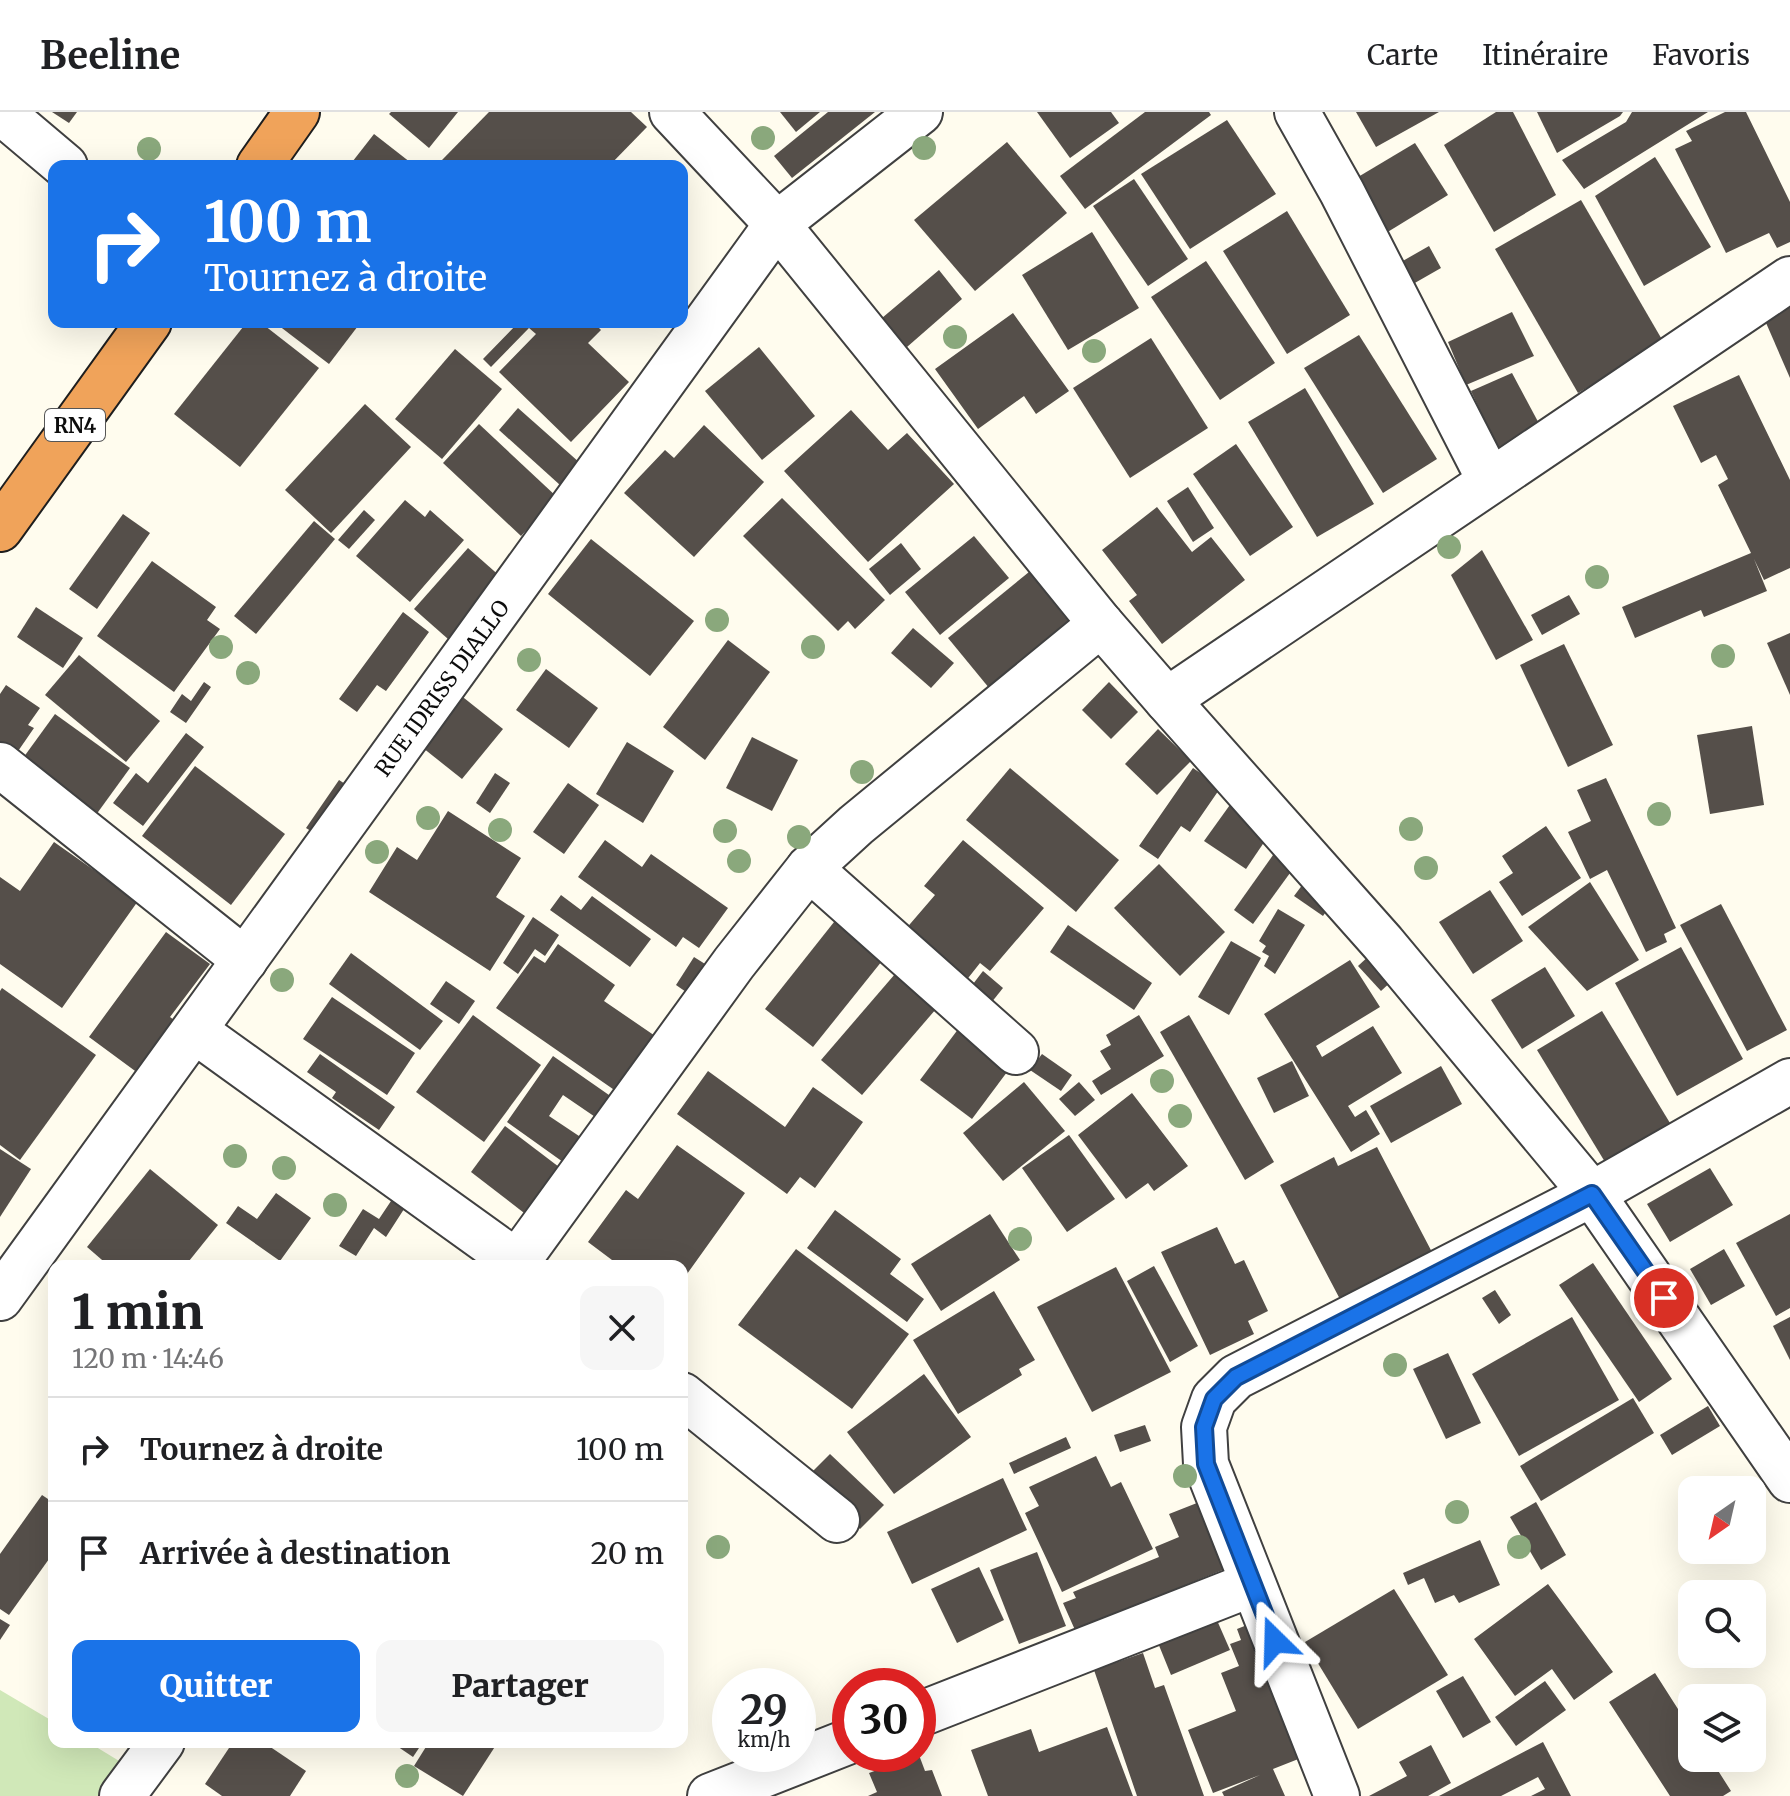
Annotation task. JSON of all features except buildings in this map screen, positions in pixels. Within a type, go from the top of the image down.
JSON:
[{"type":"highway","points":[[263,160],[297,112]]},
{"type":"highway","name":"RN4","points":[[0,529],[145,328]]},
{"type":"street","points":[[1,112],[58,160]]},
{"type":"street","points":[[672,112],[777,224],[1101,624],[1383,943],[1592,1194],[1790,1480]]},
{"type":"street","name":"RUE IDRISS DIALLO","points":[[0,1298],[777,224],[920,112]]},
{"type":"street","points":[[1297,112],[1342,192],[1490,481]]},
{"type":"street","points":[[1167,700],[1790,279]]},
{"type":"street","points":[[522,1260],[725,976],[809,868],[856,825],[1101,624]]},
{"type":"street","points":[[0,765],[245,960]]},
{"type":"street","points":[[809,868],[1016,1052]]},
{"type":"street","points":[[195,1031],[511,1260]]},
{"type":"street","points":[[1337,1796],[1206,1464],[1204,1427],[1214,1399],[1236,1377],[1592,1194],[1790,1081]]},
{"type":"street","points":[[688,1400],[837,1520]]},
{"type":"street","points":[[936,1708],[1252,1584]]},
{"type":"street","points":[[122,1796],[158,1748]]},
{"type":"street","points":[[710,1796],[832,1748]]},
{"type":"green space","points":[[0,1690],[48,1718],[48,1748],[98,1748],[129,1767],[108,1796],[0,1796]]},
{"type":"route","points":[[1275,1641],[1206,1464],[1204,1427],[1214,1399],[1236,1377],[1592,1194],[1664,1298]]}]
